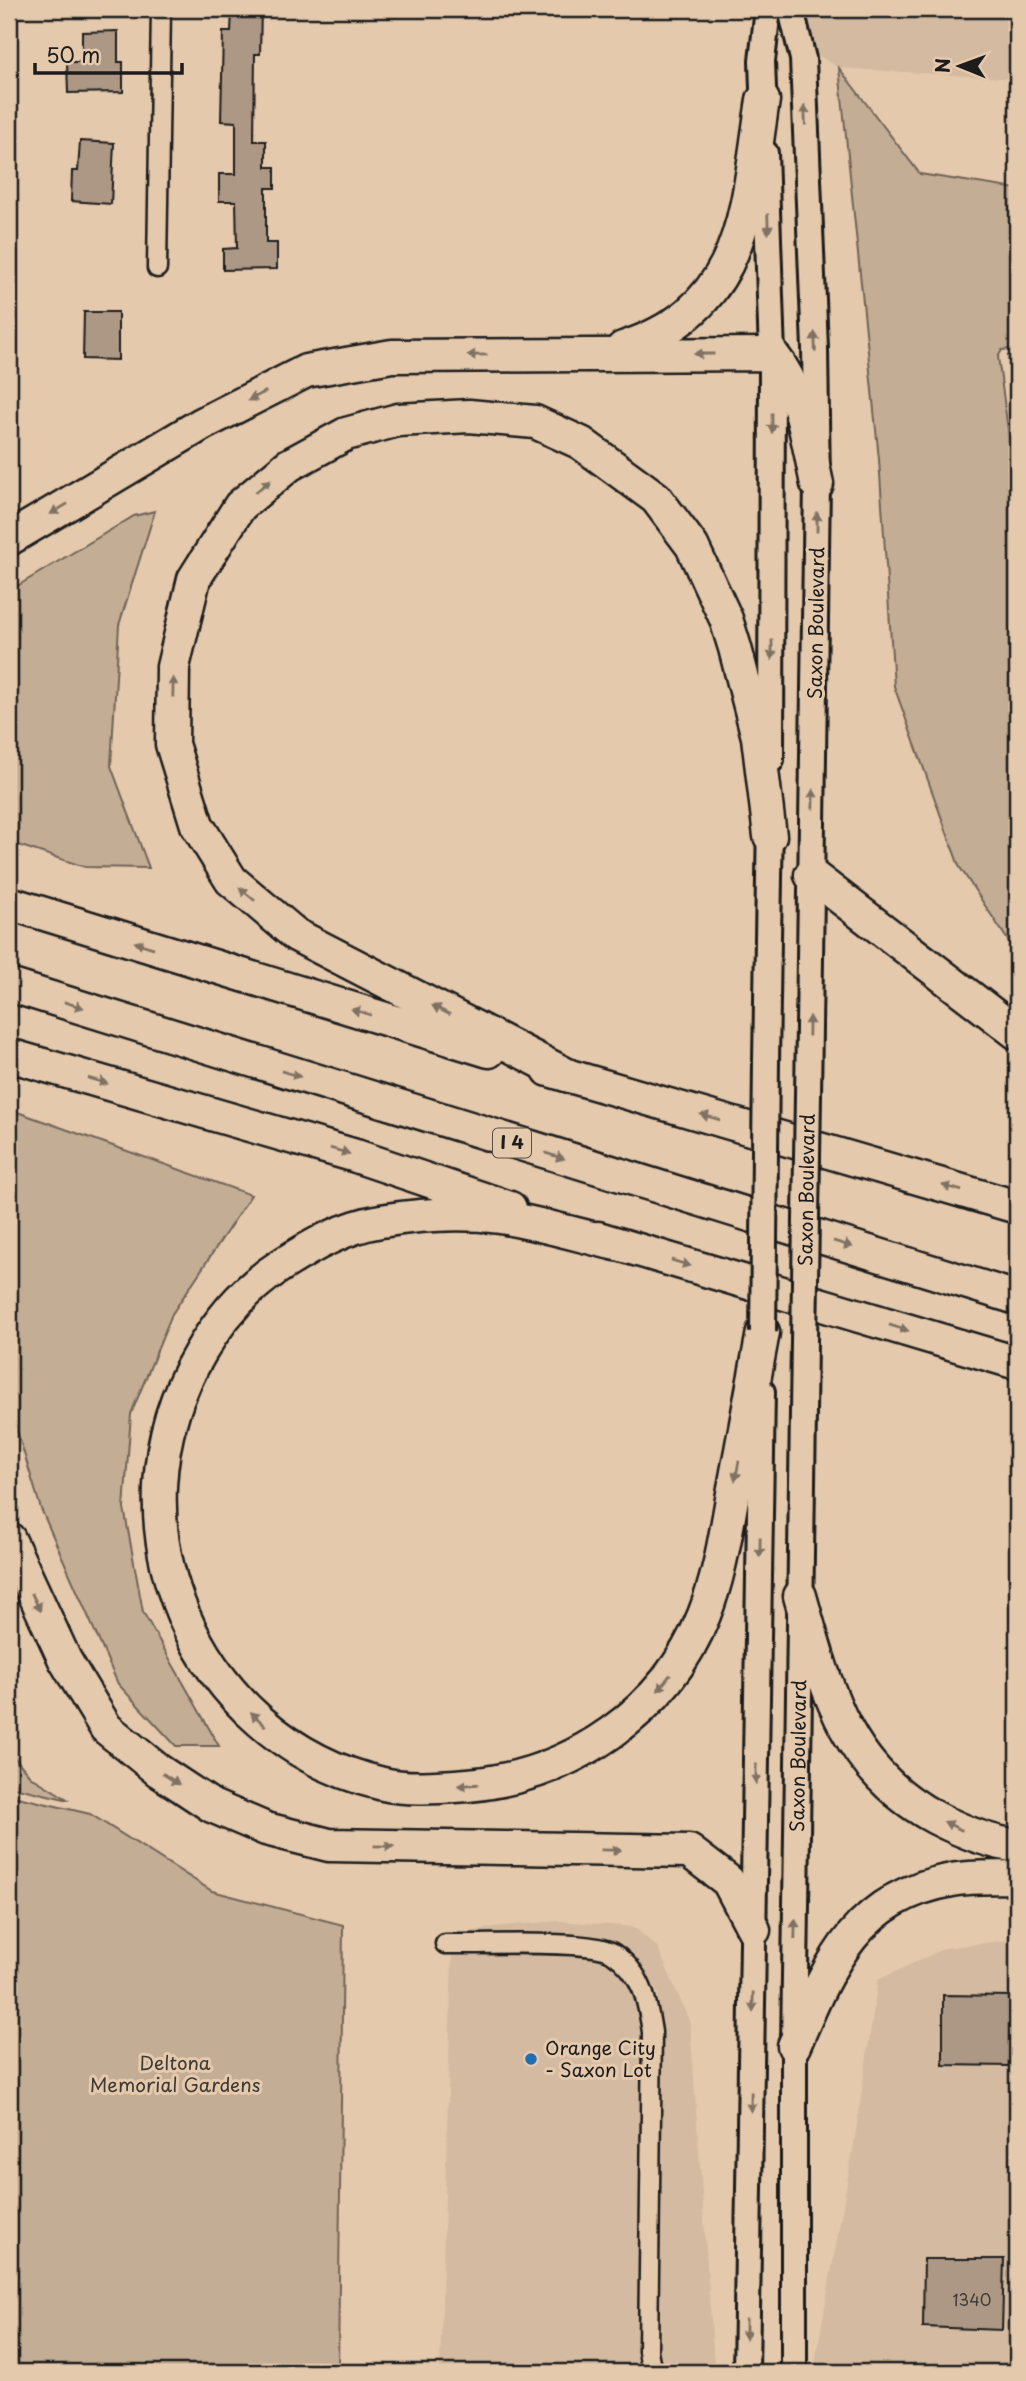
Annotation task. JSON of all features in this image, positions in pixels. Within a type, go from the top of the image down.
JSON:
[{"type":"highway","points":[[606,354],[646,341],[674,324],[708,295],[727,271],[743,227],[764,100]]},
{"type":"highway","points":[[9,539],[202,424],[306,371],[392,356],[772,354],[789,374],[800,407],[817,484]]},
{"type":"highway","points":[[567,1075],[296,936],[231,880],[197,825],[172,744],[173,667],[194,579],[240,506],[289,465],[346,434],[398,420],[469,416],[535,422],[581,443],[656,498],[692,546],[726,619],[735,648],[758,737],[770,836]]},
{"type":"highway","points":[[811,875],[1017,1033]]},
{"type":"highway","points":[[9,903],[567,1075],[1017,1207]]},
{"type":"highway","name":"I 4","points":[[9,985],[1017,1298]]},
{"type":"highway","points":[[9,1055],[356,1156],[616,1244],[1017,1363]]},
{"type":"highway","points":[[616,1244],[498,1217],[456,1216],[379,1221],[342,1231],[278,1267],[239,1300],[213,1331],[175,1401],[165,1437],[159,1483],[159,1524],[165,1563],[192,1637],[213,1669],[262,1724],[289,1744],[349,1774],[388,1785],[460,1786],[497,1783],[540,1770],[583,1751],[627,1721],[664,1686],[705,1615],[721,1559],[763,1332]]},
{"type":"highway","points":[[9,1539],[65,1660],[106,1728],[159,1771],[212,1806],[265,1829],[329,1845],[689,1851],[727,1881],[754,1930]]},
{"type":"highway","points":[[800,1596],[825,1686],[843,1726],[869,1764],[896,1793],[930,1815],[995,1843],[1017,1846]]},
{"type":"highway","points":[[794,2046],[824,1974],[838,1952],[879,1909],[901,1895],[936,1883],[955,1879],[1017,1877]]},
{"type":"main road","points":[[746,2372],[770,836],[772,354],[762,61],[768,9]]},
{"type":"main road","name":"Saxon Boulevard","points":[[791,9],[803,59],[815,348],[817,484],[794,2046],[794,2372]]},
{"type":"street","points":[[157,268],[161,9]]},
{"type":"street","points":[[445,1944],[584,1946],[610,1950],[632,1969],[647,1995],[652,2032],[648,2351],[652,2372]]},
{"type":"shaded area","points":[[803,9],[1017,9],[1017,79],[839,68],[813,52]]},
{"type":"shaded area","points":[[1008,356],[1017,357],[1017,423]]},
{"type":"shaded area","points":[[559,1921],[634,1927],[658,1948],[690,2023],[714,2364],[734,2365],[734,2372],[666,2372],[663,2368],[660,2350],[663,2032],[658,1994],[642,1965],[612,1941],[585,1936],[456,1935],[493,1927]]},
{"type":"shaded area","points":[[1017,1939],[1017,2372],[806,2372],[806,2369],[814,2369],[855,2138],[878,1980],[945,1948]]},
{"type":"shaded area","points":[[452,1955],[583,1956],[605,1960],[623,1975],[636,1998],[640,2033],[637,2351],[640,2372],[440,2372]]},
{"type":"green space","points":[[839,68],[920,174],[1017,189],[1017,348],[1002,350],[998,357],[1017,495],[1017,954],[959,866],[894,686],[879,459]]},
{"type":"green space","points":[[155,511],[119,625],[111,766],[149,868],[85,867],[9,842],[9,591],[134,516]]},
{"type":"green space","points":[[9,1109],[251,1195],[172,1314],[131,1414],[124,1508],[143,1612],[219,1746],[176,1746],[118,1684],[41,1509],[9,1404]]},
{"type":"green space","points":[[9,1751],[30,1776],[69,1800],[9,1786]]},
{"type":"green space","name":"Deltona Memorial Gardens","points":[[9,1795],[90,1814],[212,1891],[343,1925],[338,2372],[9,2372]]},
{"type":"building","points":[[232,9],[261,9],[260,54],[255,54],[254,141],[266,141],[266,167],[275,167],[275,188],[266,188],[266,243],[277,243],[277,269],[223,270],[223,249],[237,248],[236,201],[219,201],[219,174],[236,174],[236,122],[221,121],[223,32],[231,32]]},
{"type":"building","points":[[118,31],[118,62],[123,62],[123,92],[68,93],[67,62],[82,62],[82,32]]},
{"type":"building","points":[[80,141],[114,143],[111,204],[71,201],[72,171],[78,171]]},
{"type":"building","points":[[84,312],[118,312],[118,360],[83,359]]},
{"type":"building","points":[[943,1995],[1011,1996],[1009,2066],[943,2065]]},
{"type":"building","points":[[924,2259],[1004,2259],[1002,2330],[923,2327]]},
{"type":"place","name":"Orange City - Saxon Lot","points":[[531,2059]]}]
